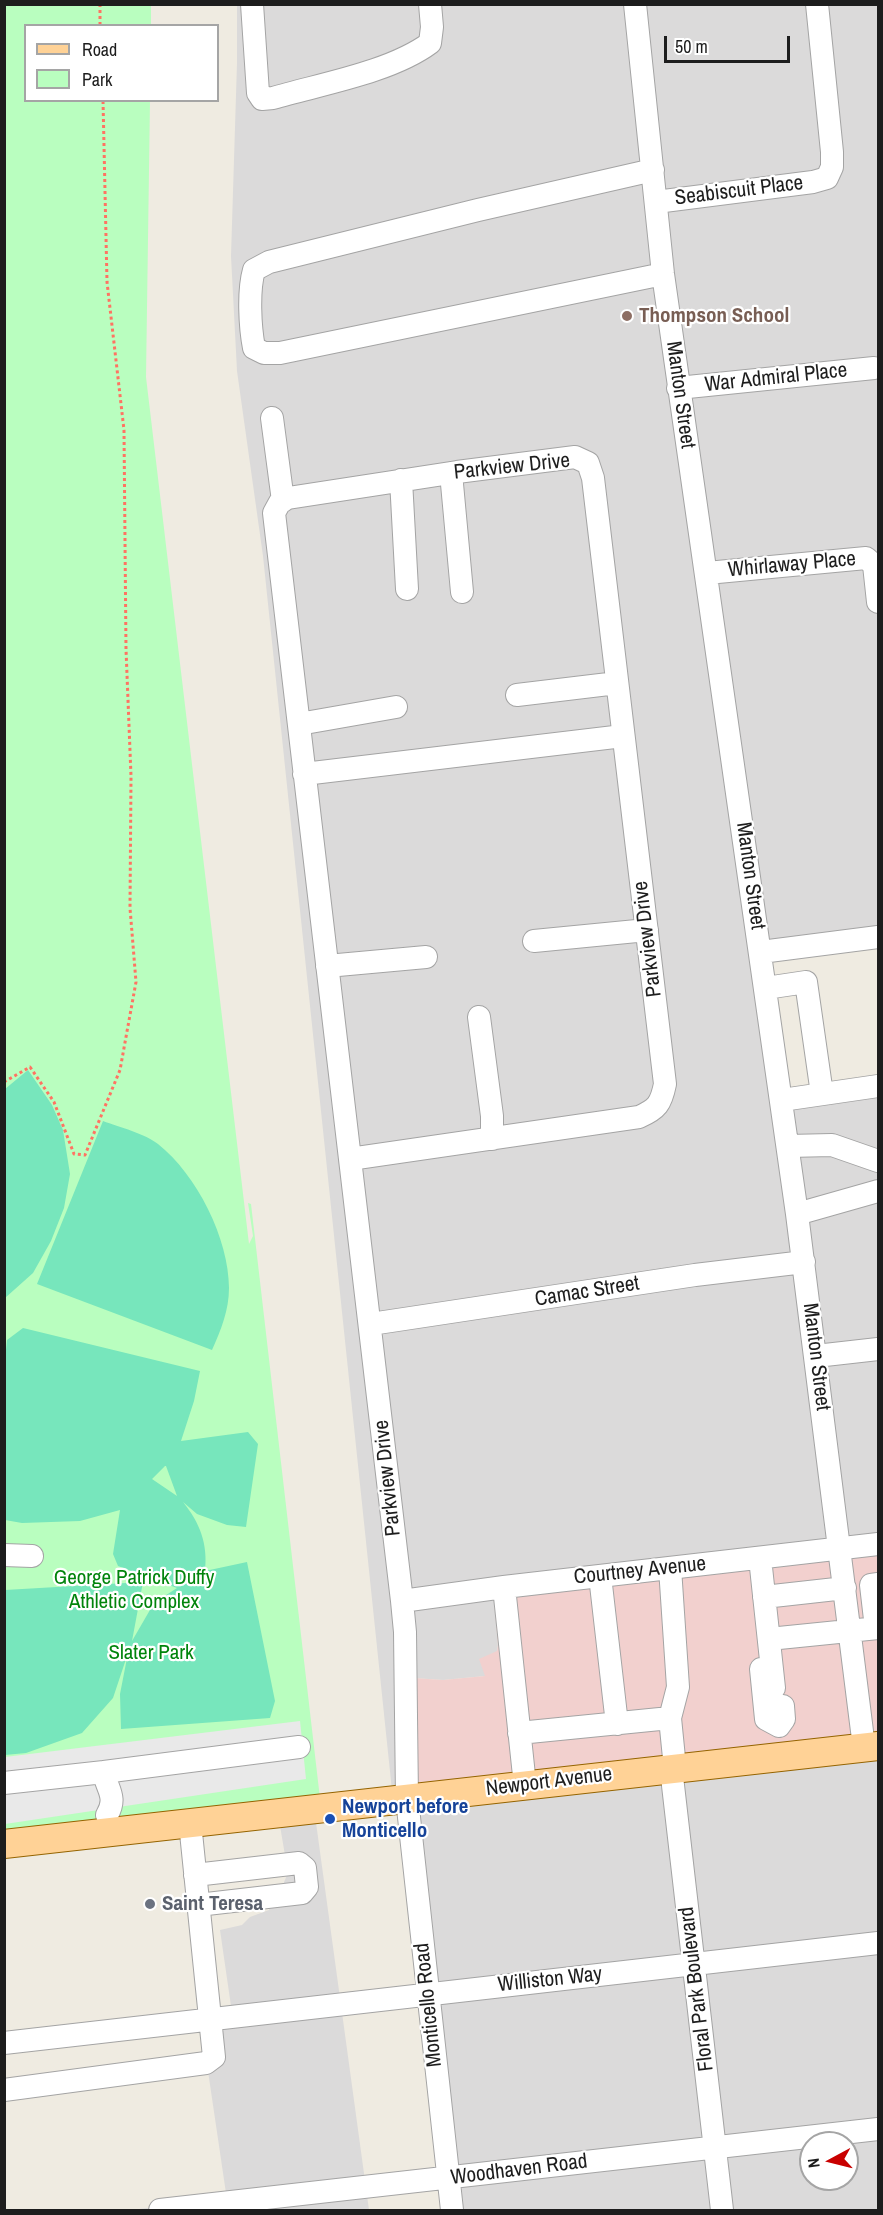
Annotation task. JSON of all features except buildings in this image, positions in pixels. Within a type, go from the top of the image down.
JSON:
[{"type":"main road","name":"Newport Avenue","points":[[4,1845],[108,1824],[190,1823],[872,1747]]},
{"type":"street","points":[[252,4],[258,93],[262,99],[273,98],[393,64],[414,55],[430,43],[432,27],[430,4]]},
{"type":"street","name":"Manton Street","points":[[634,4],[663,274],[678,388],[782,1100],[850,1632],[872,1747]]},
{"type":"street","name":"Seabiscuit Place","points":[[656,202],[813,182],[826,178],[832,167],[832,152],[817,4]]},
{"type":"street","points":[[653,170],[269,262],[254,270],[251,280],[252,337],[254,348],[264,353],[280,353],[663,274]]},
{"type":"street","name":"War Admiral Place","points":[[678,388],[874,368]]},
{"type":"street","points":[[272,418],[283,501]]},
{"type":"street","name":"Parkview Drive","points":[[350,1159],[639,1117],[654,1110],[662,1098],[666,1084],[593,478],[588,463],[575,457],[401,480],[288,498],[274,513],[304,774],[402,1601],[405,1632],[407,1799]]},
{"type":"street","points":[[451,473],[462,592]]},
{"type":"street","points":[[401,480],[407,590]]},
{"type":"street","name":"Whirlaway Place","points":[[706,573],[866,558],[874,566],[879,602]]},
{"type":"street","points":[[517,695],[617,683]]},
{"type":"street","points":[[299,724],[396,706]]},
{"type":"street","points":[[304,774],[623,736]]},
{"type":"street","points":[[534,941],[647,930]]},
{"type":"street","points":[[761,952],[879,937]]},
{"type":"street","points":[[327,966],[426,957]]},
{"type":"street","points":[[766,988],[806,982],[822,1094]]},
{"type":"street","points":[[479,1017],[492,1116],[492,1139]]},
{"type":"street","points":[[782,1100],[879,1086]]},
{"type":"street","points":[[788,1146],[832,1145],[879,1161]]},
{"type":"street","points":[[797,1214],[879,1191]]},
{"type":"street","name":"Camac Street","points":[[370,1324],[695,1275],[804,1262]]},
{"type":"street","points":[[816,1356],[879,1349]]},
{"type":"street","name":"Courtney Avenue","points":[[402,1601],[879,1544]]},
{"type":"street","points":[[4,1555],[32,1556]]},
{"type":"street","points":[[760,1558],[769,1646],[779,1702],[782,1756]]},
{"type":"street","points":[[519,1733],[670,1718],[678,1687],[670,1568]]},
{"type":"street","points":[[600,1576],[617,1724]]},
{"type":"street","points":[[769,1646],[877,1628],[871,1585],[879,1584]]},
{"type":"street","points":[[504,1587],[525,1785]]},
{"type":"street","points":[[764,1597],[845,1588]]},
{"type":"street","points":[[769,1646],[760,1665],[766,1719],[779,1702]]},
{"type":"street","name":"Floral Park Boulevard","points":[[670,1718],[673,1768],[722,2211]]},
{"type":"street","points":[[4,1783],[104,1776],[299,1748]]},
{"type":"street","points":[[104,1776],[100,1788],[102,1807],[108,1824]]},
{"type":"street","name":"Monticello Road","points":[[407,1799],[452,2211]]},
{"type":"street","points":[[4,2090],[206,2063],[214,2057],[216,2019],[198,1905],[190,1823]]},
{"type":"street","points":[[195,1875],[299,1863],[305,1868],[307,1887],[302,1893],[198,1905]]},
{"type":"street","name":"Williston Way","points":[[4,2043],[879,1942]]},
{"type":"street","name":"Woodhaven Road","points":[[160,2211],[879,2129]]},
{"type":"path","points":[[100,4],[100,24]]},
{"type":"path","points":[[4,1082],[30,1067],[54,1102],[74,1154],[85,1155],[120,1070],[136,982],[130,908],[131,776],[126,648],[124,430],[107,282],[103,102]]},
{"type":"shaded area","points":[[237,5],[878,5],[878,932],[769,951],[790,1109],[878,1097],[878,1546],[493,1590],[498,1645],[485,1676],[443,1680],[413,1678],[878,1745],[878,2210],[450,2210],[400,1800],[393,1800],[263,556],[237,371],[231,256]]},
{"type":"shaded area","points":[[878,1546],[878,1745],[414,1797],[413,1678],[443,1680],[485,1676],[479,1659],[497,1651],[498,1645],[493,1589]]},
{"type":"shaded area","points":[[300,1721],[306,1779],[5,1824],[5,1757]]},
{"type":"shaded area","points":[[314,1808],[369,2210],[129,2210],[227,2200],[204,2044],[232,2013],[220,1930],[242,1925],[250,1917],[269,1910],[273,1894],[284,1893],[284,1882],[288,1873],[278,1814]]},
{"type":"green space","name":"Slater Park","points":[[4,5],[151,5],[151,24],[24,24],[24,102],[150,102],[146,377],[249,1244],[253,1236],[248,1203],[251,1204],[321,1807],[4,1843]]},
{"type":"green space","points":[[28,1070],[52,1105],[63,1130],[70,1174],[64,1208],[51,1241],[33,1273],[5,1298],[5,1089]]},
{"type":"green space","points":[[103,1121],[140,1134],[158,1144],[186,1173],[208,1209],[223,1249],[228,1269],[229,1288],[224,1320],[212,1350],[37,1284]]},
{"type":"green space","name":"George Patrick Duffy Athletic Complex","points":[[23,1328],[200,1371],[194,1401],[181,1441],[248,1432],[258,1444],[246,1527],[227,1525],[197,1514],[183,1502],[202,1534],[206,1561],[205,1571],[247,1562],[275,1701],[270,1718],[121,1729],[120,1694],[128,1653],[113,1698],[82,1733],[26,1753],[5,1755],[5,1590],[143,1582],[132,1641],[154,1603],[177,1588],[118,1566],[113,1554],[120,1510],[80,1521],[22,1523],[5,1520],[4,1369],[7,1340]],"holes":[[[166,1466],[177,1496],[152,1479]]]},
{"type":"place","name":"Thompson School","points":[[627,316]]},
{"type":"place","name":"Newport before Monticello","points":[[330,1819]]},
{"type":"place","name":"Saint Teresa","points":[[150,1904]]}]
